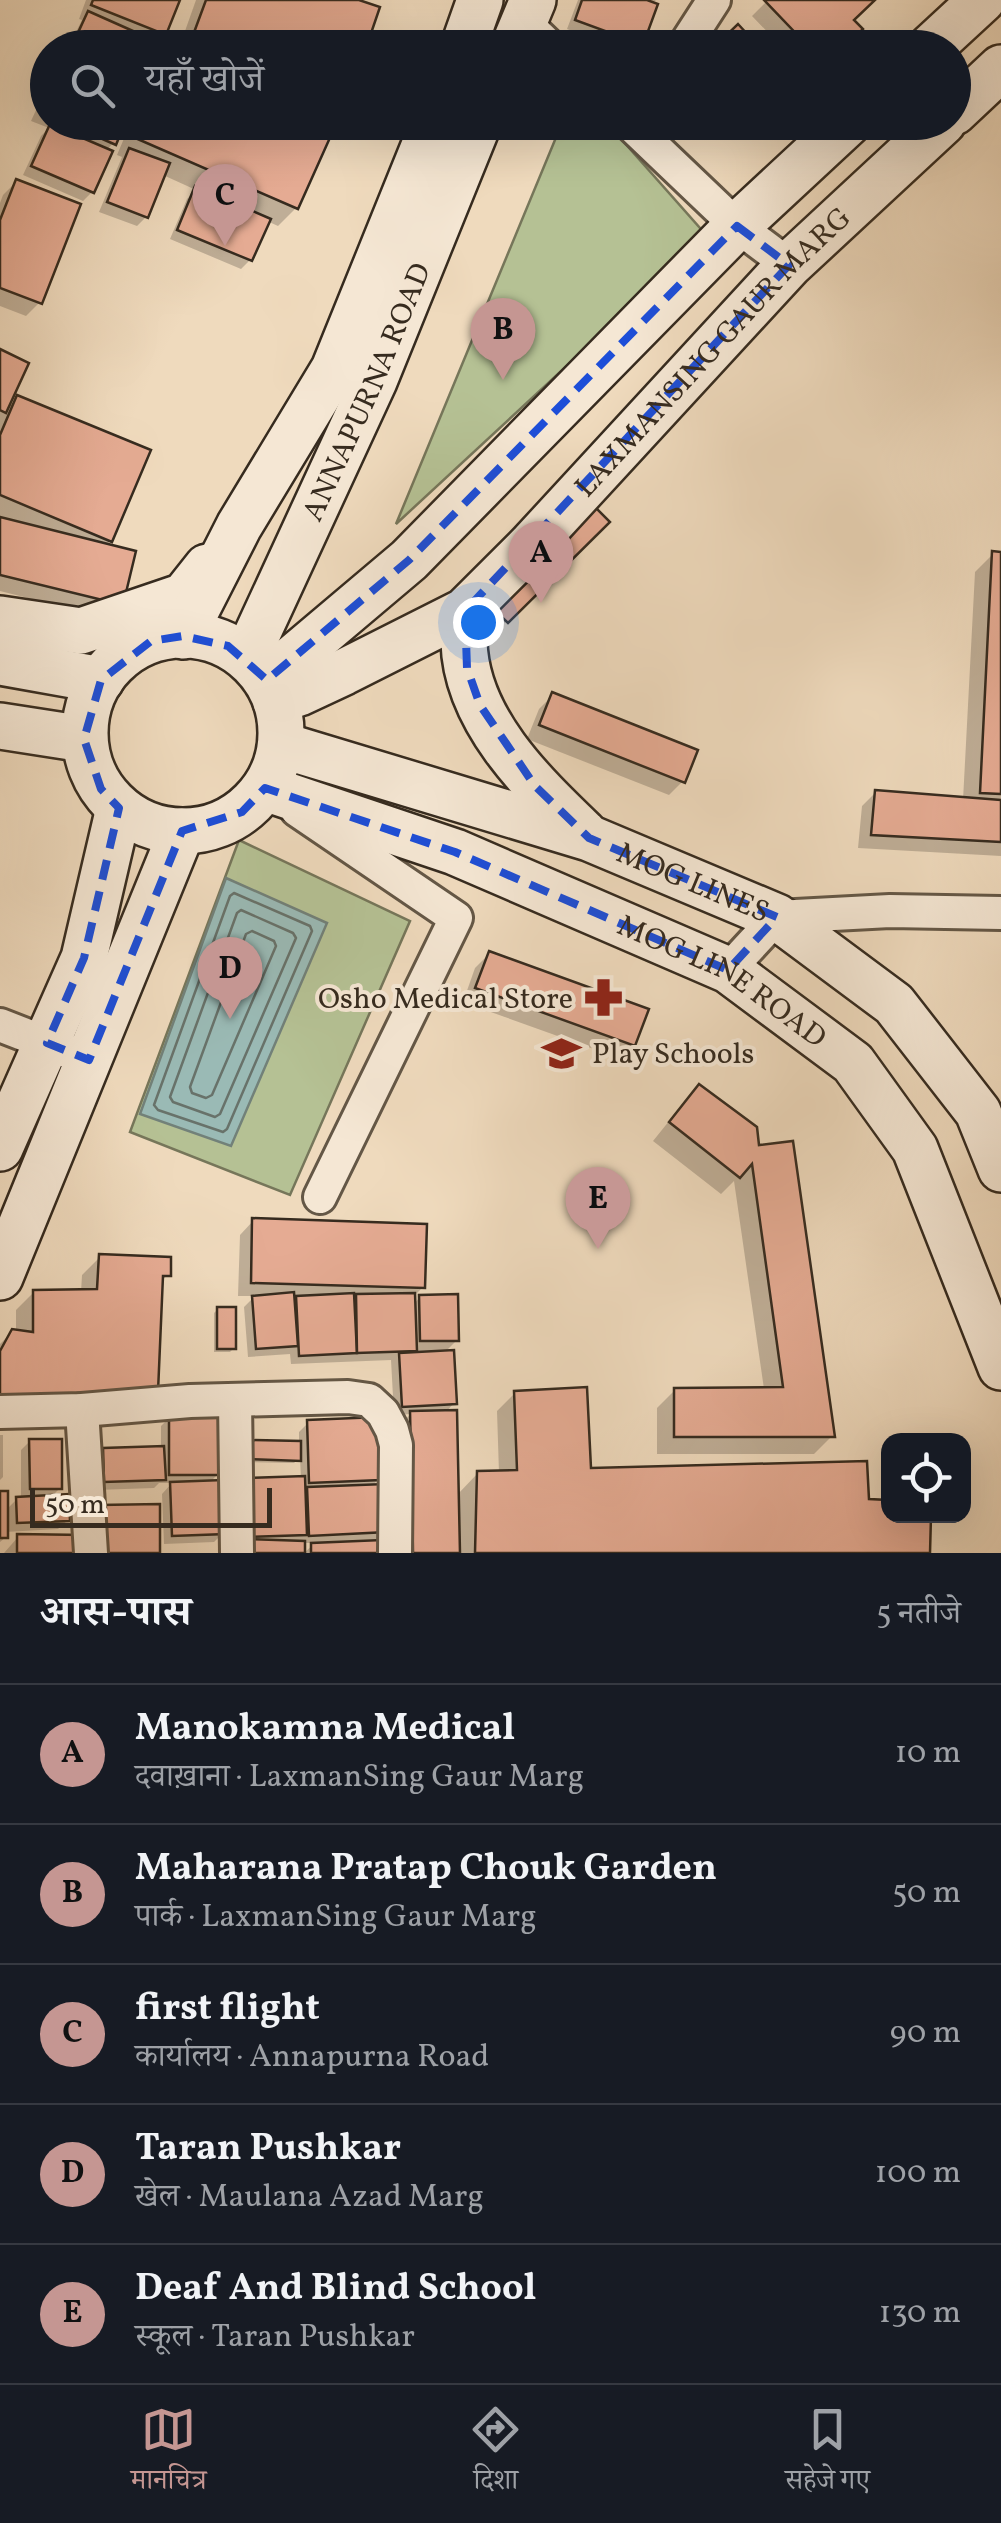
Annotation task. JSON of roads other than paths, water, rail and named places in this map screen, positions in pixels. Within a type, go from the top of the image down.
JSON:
[{"type":"main road","points":[[469,30],[480,0]]},
{"type":"main road","points":[[950,30],[982,0]]},
{"type":"main road","points":[[971,96],[1001,68]]},
{"type":"main road","name":"ANNAPURNA ROAD","points":[[183,636],[239,526],[334,369],[427,140]]},
{"type":"main road","name":"ANNAPURNA ROAD","points":[[263,679],[374,382],[472,140]]},
{"type":"main road","points":[[263,679],[410,560],[737,226],[830,140]]},
{"type":"main road","name":"LAXMANSING GAUR MARG","points":[[263,679],[344,672],[465,611],[789,265],[924,140]]},
{"type":"main road","points":[[0,618],[81,631],[184,596],[239,526]]},
{"type":"main road","points":[[465,611],[467,668],[480,705],[495,732],[536,786],[589,838]]},
{"type":"main road","points":[[183,636],[206,638],[263,679],[281,722],[281,745],[265,788],[242,812],[214,826],[182,832],[149,825],[119,808],[101,788],[84,739],[88,708],[100,680],[122,656],[151,640],[183,636]]},
{"type":"main road","points":[[0,662],[100,680]]},
{"type":"main road","points":[[0,726],[84,739]]},
{"type":"main road","name":"MOG LINES","points":[[281,745],[589,838],[777,916],[894,1004],[978,1112],[1001,1169]]},
{"type":"main road","name":"MOG LINE ROAD","points":[[265,788],[455,852],[728,970],[852,1063],[916,1149],[1001,1368]]},
{"type":"main road","points":[[3,1134],[84,958],[119,808]]},
{"type":"main road","points":[[0,1277],[182,832]]},
{"type":"street","points":[[695,30],[714,0]]},
{"type":"street","points":[[648,140],[737,226],[789,265]]},
{"type":"street","points":[[265,788],[456,918],[320,1197]]},
{"type":"street","points":[[728,970],[777,916],[890,911],[1001,913]]},
{"type":"street","points":[[0,1025],[89,1060]]},
{"type":"street","points":[[235,1400],[237,1553]]},
{"type":"street","points":[[0,1412],[235,1400],[369,1400],[383,1414],[396,1445],[395,1553]]},
{"type":"street","points":[[82,1410],[91,1553]]},
{"type":"water","points":[[226,878],[327,923],[231,1146],[140,1114]]},
{"type":"place","name":"first flight","points":[[225,246]]},
{"type":"place","name":"Maharana Pratap Chouk Garden","points":[[503,380]]},
{"type":"place","name":"Manokamna Medical","points":[[541,603]]},
{"type":"place","name":"Osho Medical Store","points":[[603,998]]},
{"type":"place","name":"Taran Pushkar","points":[[230,1019]]},
{"type":"place","name":"Play Schools","points":[[562,1053]]},
{"type":"place","name":"Deaf And Blind School","points":[[598,1249]]}]
